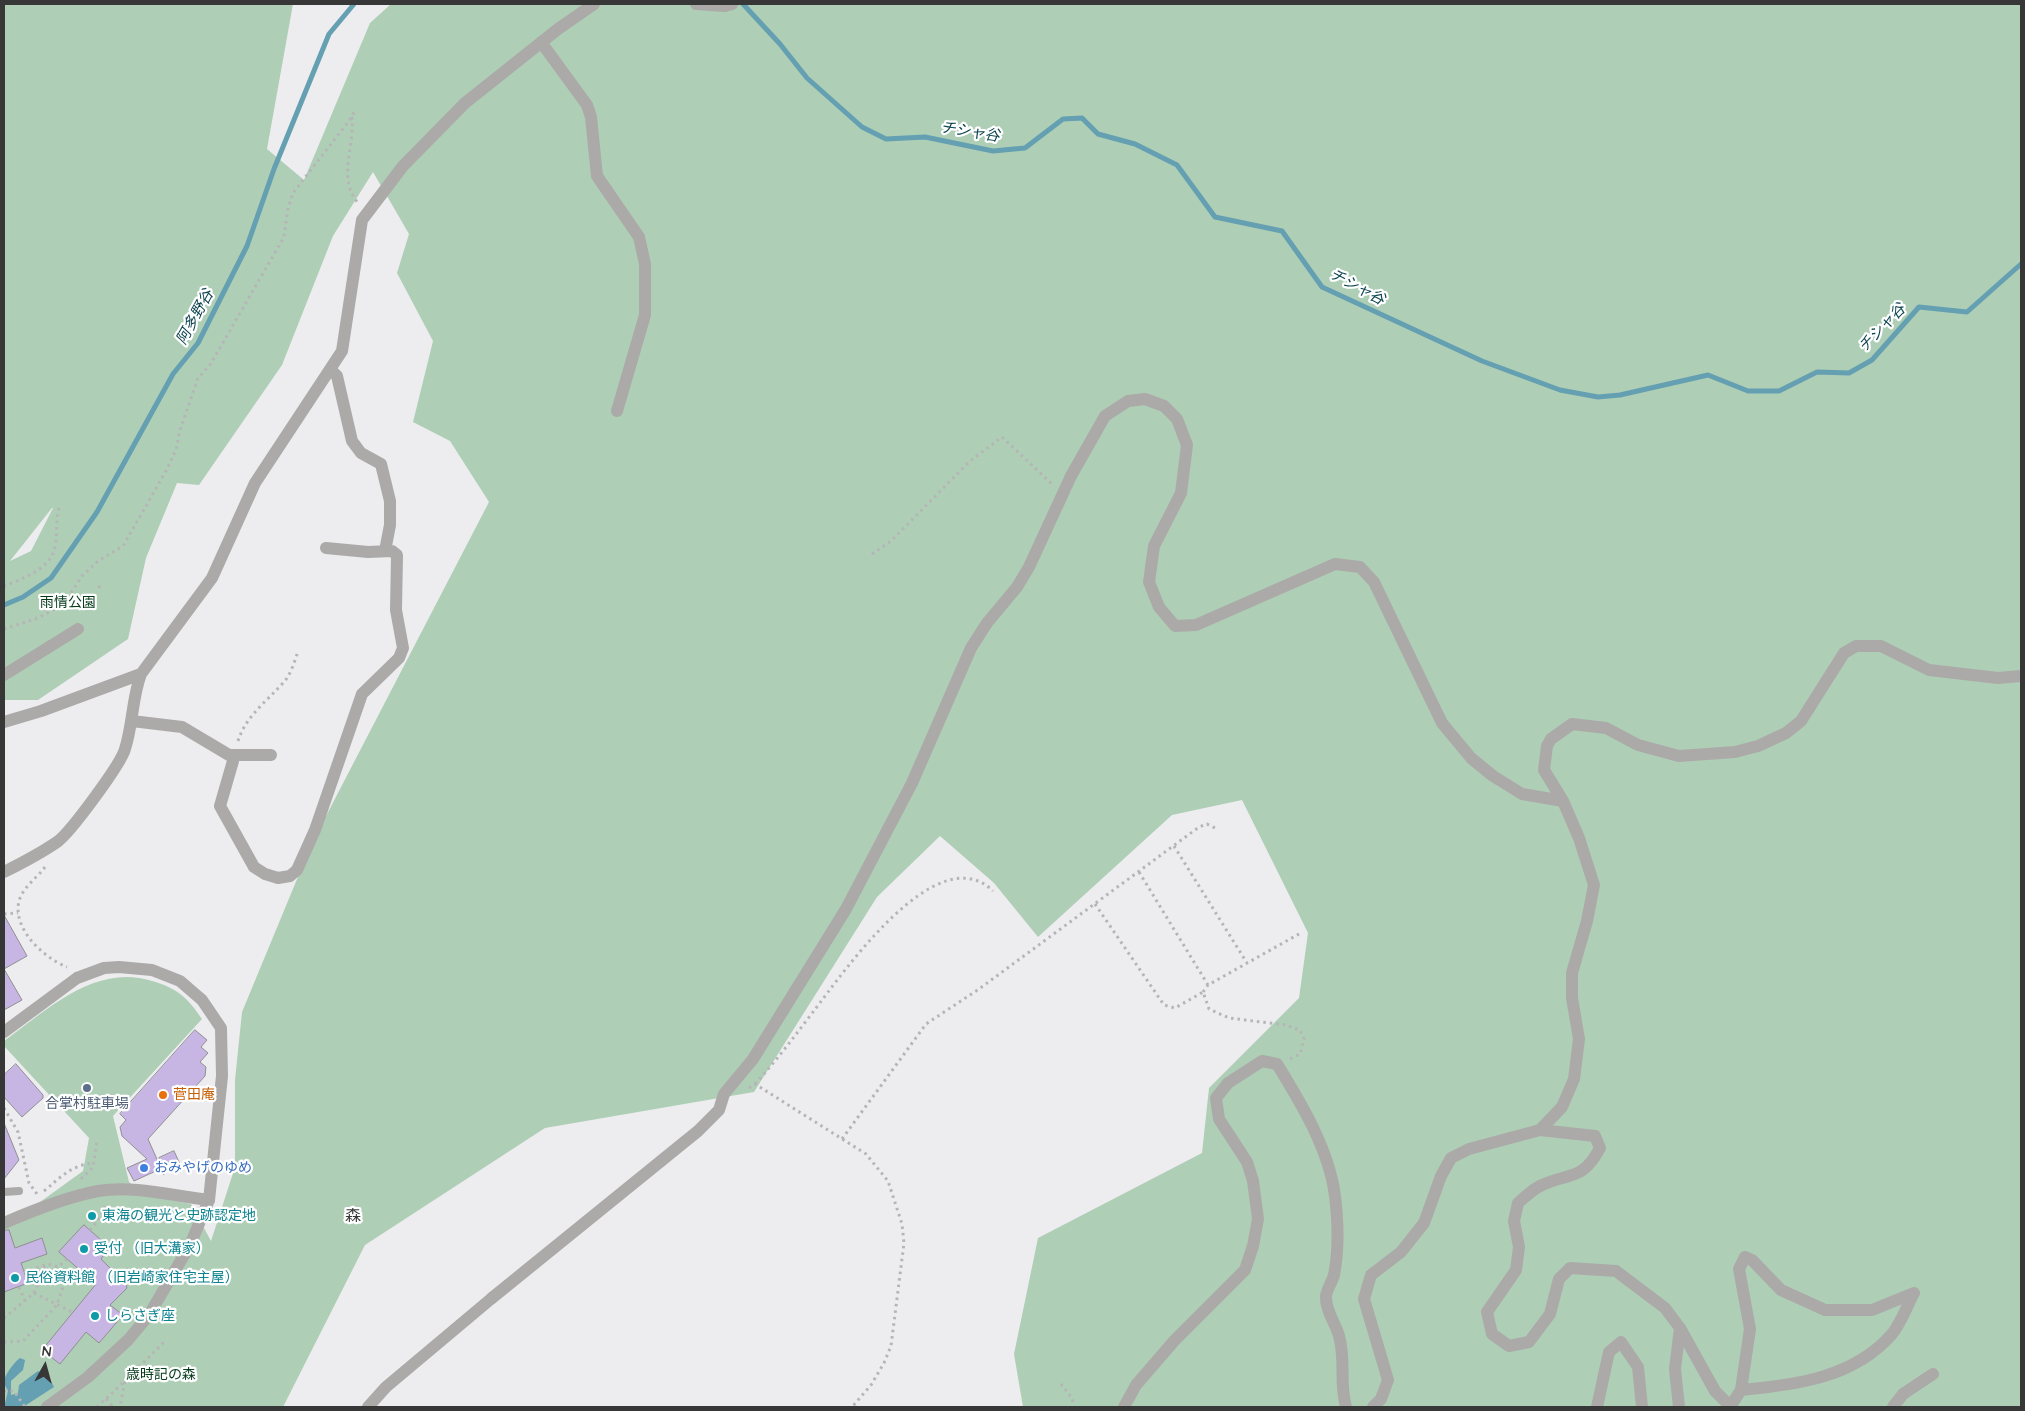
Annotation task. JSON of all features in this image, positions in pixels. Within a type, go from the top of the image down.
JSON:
[{"type":"street","points":[[4,872],[59,841],[94,797],[125,751],[132,721],[135,689],[141,674],[212,578],[255,483],[342,351],[362,220],[403,166],[458,109],[542,42],[594,4]]},
{"type":"street","points":[[696,4],[726,6],[732,4]]},
{"type":"street","points":[[542,42],[587,104],[591,117],[597,176],[639,237],[645,264],[645,316],[617,412]]},
{"type":"street","points":[[331,370],[337,376],[352,441],[361,453],[381,464],[390,501],[390,525],[385,551]]},
{"type":"street","points":[[368,1407],[386,1387],[492,1298],[698,1131],[719,1110],[724,1094],[753,1059],[846,909],[912,783],[971,648],[987,623],[1017,587],[1030,567],[1063,494],[1105,416],[1128,401],[1145,398],[1164,406],[1177,418],[1187,445],[1181,493],[1154,546],[1149,582],[1159,607],[1175,626],[1196,625],[1335,564],[1360,567],[1374,582],[1442,722],[1471,758],[1493,776],[1522,794],[1563,801]]},
{"type":"street","points":[[233,755],[234,761],[220,806],[254,867],[278,878],[290,876],[297,870],[315,830],[362,694],[399,658],[403,648],[396,610],[397,555],[392,551],[326,548]]},
{"type":"street","points":[[4,675],[78,629]]},
{"type":"street","points":[[1540,1130],[1562,1106],[1574,1079],[1580,1039],[1572,998],[1572,973],[1588,921],[1594,885],[1579,838],[1563,801],[1544,770],[1547,746],[1551,739],[1572,724],[1606,728],[1638,745],[1679,756],[1735,752],[1758,746],[1786,733],[1801,721],[1844,653],[1856,646],[1881,646],[1929,670],[1998,678],[2021,676]]},
{"type":"street","points":[[4,722],[41,712],[141,674]]},
{"type":"street","points":[[132,721],[173,724],[182,727],[229,755],[271,755]]},
{"type":"street","points":[[4,1032],[77,978],[86,973],[104,968],[119,967],[152,970],[180,980],[202,1000],[221,1028],[222,1076],[209,1200],[178,1269],[150,1315],[128,1340],[88,1377],[47,1407]]},
{"type":"street","points":[[1124,1407],[1136,1384],[1174,1340],[1245,1270],[1253,1246],[1258,1219],[1253,1181],[1246,1162],[1219,1119],[1216,1098],[1228,1083],[1262,1061],[1277,1064],[1294,1092],[1327,1164],[1334,1194],[1337,1257],[1333,1277],[1326,1296],[1339,1336],[1342,1357],[1341,1389],[1346,1407]]},
{"type":"street","points":[[1373,1407],[1381,1399],[1388,1380],[1364,1299],[1371,1275],[1401,1252],[1424,1223],[1441,1176],[1451,1158],[1469,1149],[1540,1130],[1595,1136],[1600,1148],[1584,1171],[1539,1186],[1518,1202],[1514,1221],[1519,1247],[1516,1270],[1487,1312],[1492,1334],[1509,1346],[1529,1342],[1550,1314],[1559,1279],[1570,1268],[1616,1271],[1665,1308],[1680,1328],[1715,1392],[1730,1407],[1741,1390],[1750,1329],[1740,1269],[1745,1257],[1752,1260],[1781,1290],[1826,1310],[1872,1310],[1914,1293],[1893,1333],[1864,1360],[1826,1377],[1741,1390]]},
{"type":"street","points":[[4,1223],[52,1204],[98,1191],[151,1192],[209,1200]]},
{"type":"street","points":[[1679,1407],[1675,1369],[1680,1328]]},
{"type":"street","points":[[1597,1407],[1609,1352],[1621,1342],[1638,1367],[1642,1407]]},
{"type":"street","points":[[1893,1407],[1904,1394],[1933,1374]]},
{"type":"lane","points":[[4,1192],[19,1191]]},
{"type":"path","points":[[355,109],[352,117],[348,186],[351,194],[368,212]]},
{"type":"path","points":[[4,629],[38,618],[58,608],[69,596],[82,576],[98,561],[123,546],[172,457],[198,378],[210,366],[284,237],[288,208],[293,193],[352,117]]},
{"type":"path","points":[[872,554],[891,540],[970,461],[1002,437],[1063,494]]},
{"type":"path","points":[[4,586],[33,575],[51,554],[55,548],[55,518],[60,504]]},
{"type":"path","points":[[233,755],[244,727],[260,704],[284,683],[298,652]]},
{"type":"path","points":[[842,1139],[926,1024],[979,989],[1199,827],[1207,824],[1215,828]]},
{"type":"path","points":[[1174,846],[1247,963]]},
{"type":"path","points":[[46,865],[26,888],[19,900],[18,913],[30,939],[60,963],[86,973]]},
{"type":"path","points":[[1139,872],[1208,985]]},
{"type":"path","points":[[742,1093],[755,1084],[773,1064],[865,946],[898,913],[919,896],[941,883],[963,877],[979,880],[993,892]]},
{"type":"path","points":[[1095,904],[1164,1005],[1174,1008],[1203,992],[1208,985],[1298,934]]},
{"type":"path","points":[[4,914],[18,913]]},
{"type":"path","points":[[1203,992],[1209,1009],[1229,1018],[1286,1025],[1300,1030],[1304,1039],[1300,1054],[1277,1064]]},
{"type":"path","points":[[755,1084],[866,1154],[888,1182],[902,1224],[904,1243],[891,1346],[884,1363],[871,1385],[852,1407]]},
{"type":"path","points":[[4,1108],[17,1130],[29,1183],[36,1196],[73,1168],[82,1164],[94,1164],[97,1140]]},
{"type":"path","points":[[90,1230],[102,1213]]},
{"type":"path","points":[[58,1267],[67,1259]]},
{"type":"path","points":[[4,1318],[34,1294],[46,1265]]},
{"type":"path","points":[[4,1342],[23,1341],[57,1305],[65,1281],[58,1267],[54,1265],[46,1265],[24,1272]]},
{"type":"path","points":[[18,1287],[25,1301]]},
{"type":"path","points":[[34,1294],[72,1312]]},
{"type":"path","points":[[96,1407],[126,1381],[164,1341]]},
{"type":"path","points":[[120,1407],[126,1381]]},
{"type":"path","points":[[1061,1384],[1072,1398],[1074,1407]]},
{"type":"path","points":[[7,1391],[16,1393],[25,1407]]},
{"type":"path","points":[[106,1399],[113,1407]]},
{"type":"green space","points":[[4,4],[293,4],[267,149],[304,180],[370,23],[391,4],[2021,4],[2021,1407],[1023,1407],[1014,1354],[1038,1238],[1202,1153],[1209,1088],[1299,998],[1308,933],[1242,800],[1172,815],[1038,937],[994,883],[940,836],[877,897],[754,1092],[545,1128],[365,1245],[283,1407],[4,1407],[4,1228],[83,1171],[89,1138],[4,1046],[4,1041],[37,1016],[73,993],[91,984],[111,978],[131,977],[152,981],[168,987],[187,1000],[202,1019],[113,1116],[129,1182],[144,1195],[191,1204],[211,1241],[235,1167],[235,1080],[242,1012],[312,843],[489,502],[450,441],[413,422],[433,341],[397,273],[409,234],[373,172],[333,236],[282,365],[199,485],[177,483],[146,558],[128,639],[38,700],[4,700]],"holes":[[[53,508],[31,551],[10,561]]]},
{"type":"water","points":[[20,1358],[25,1360],[23,1370],[11,1381],[11,1395],[18,1393],[19,1385],[38,1371],[48,1375],[54,1387],[23,1407],[4,1407],[8,1391],[4,1381],[12,1366]]},
{"type":"building","points":[[4,915],[27,956],[4,969]]},
{"type":"building","points":[[4,969],[22,1000],[4,1010]]},
{"type":"building","name":"菅田庵","points":[[195,1030],[207,1040],[201,1047],[208,1053],[200,1062],[206,1067],[205,1076],[148,1139],[164,1175],[158,1170],[134,1181],[127,1168],[147,1159],[122,1136],[120,1127],[126,1120],[120,1114]]},
{"type":"building","points":[[16,1064],[43,1095],[43,1098],[22,1117],[4,1097],[4,1075]]},
{"type":"building","points":[[4,1123],[19,1160],[4,1179]]},
{"type":"building","points":[[174,1151],[180,1164],[164,1171],[159,1158]]},
{"type":"building","points":[[84,1225],[109,1247],[101,1259],[126,1284],[127,1288],[110,1305],[123,1315],[99,1343],[86,1332],[60,1364],[42,1350],[96,1284],[59,1252]]},
{"type":"building","points":[[9,1230],[15,1248],[42,1238],[47,1254],[21,1263],[28,1283],[4,1292],[4,1231]]},
{"type":"waterway","name":"阿多野谷","points":[[4,605],[23,597],[51,578],[97,512],[173,374],[198,343],[247,246],[274,169],[329,34],[354,4]]},
{"type":"waterway","name":"チシャ谷","points":[[743,4],[780,44],[807,78],[862,127],[886,139],[925,137],[993,151],[1025,148],[1063,119],[1082,118],[1098,134],[1135,144],[1177,165],[1215,217],[1282,231],[1322,287],[1482,361],[1560,390],[1598,397],[1620,395],[1708,375],[1748,391],[1779,391],[1817,372],[1849,373],[1872,360],[1919,307],[1967,312],[2021,264]]},
{"type":"place","name":"合掌村駐車場","points":[[87,1088]]},
{"type":"place","name":"菅田庵","points":[[163,1095]]},
{"type":"place","name":"おみやげのゆめ","points":[[144,1168]]},
{"type":"place","name":"東海の観光と史跡認定地","points":[[92,1216]]},
{"type":"place","name":"受付 （旧大溝家）","points":[[84,1249]]},
{"type":"place","name":"民俗資料館 （旧岩崎家住宅主屋）","points":[[15,1278]]},
{"type":"place","name":"しらさぎ座","points":[[95,1316]]},
{"type":"district","name":"森","points":[[353,1216]]},
{"type":"park label","name":"雨情公園","points":[[68,603]]},
{"type":"park label","name":"歳時記の森","points":[[161,1375]]}]
